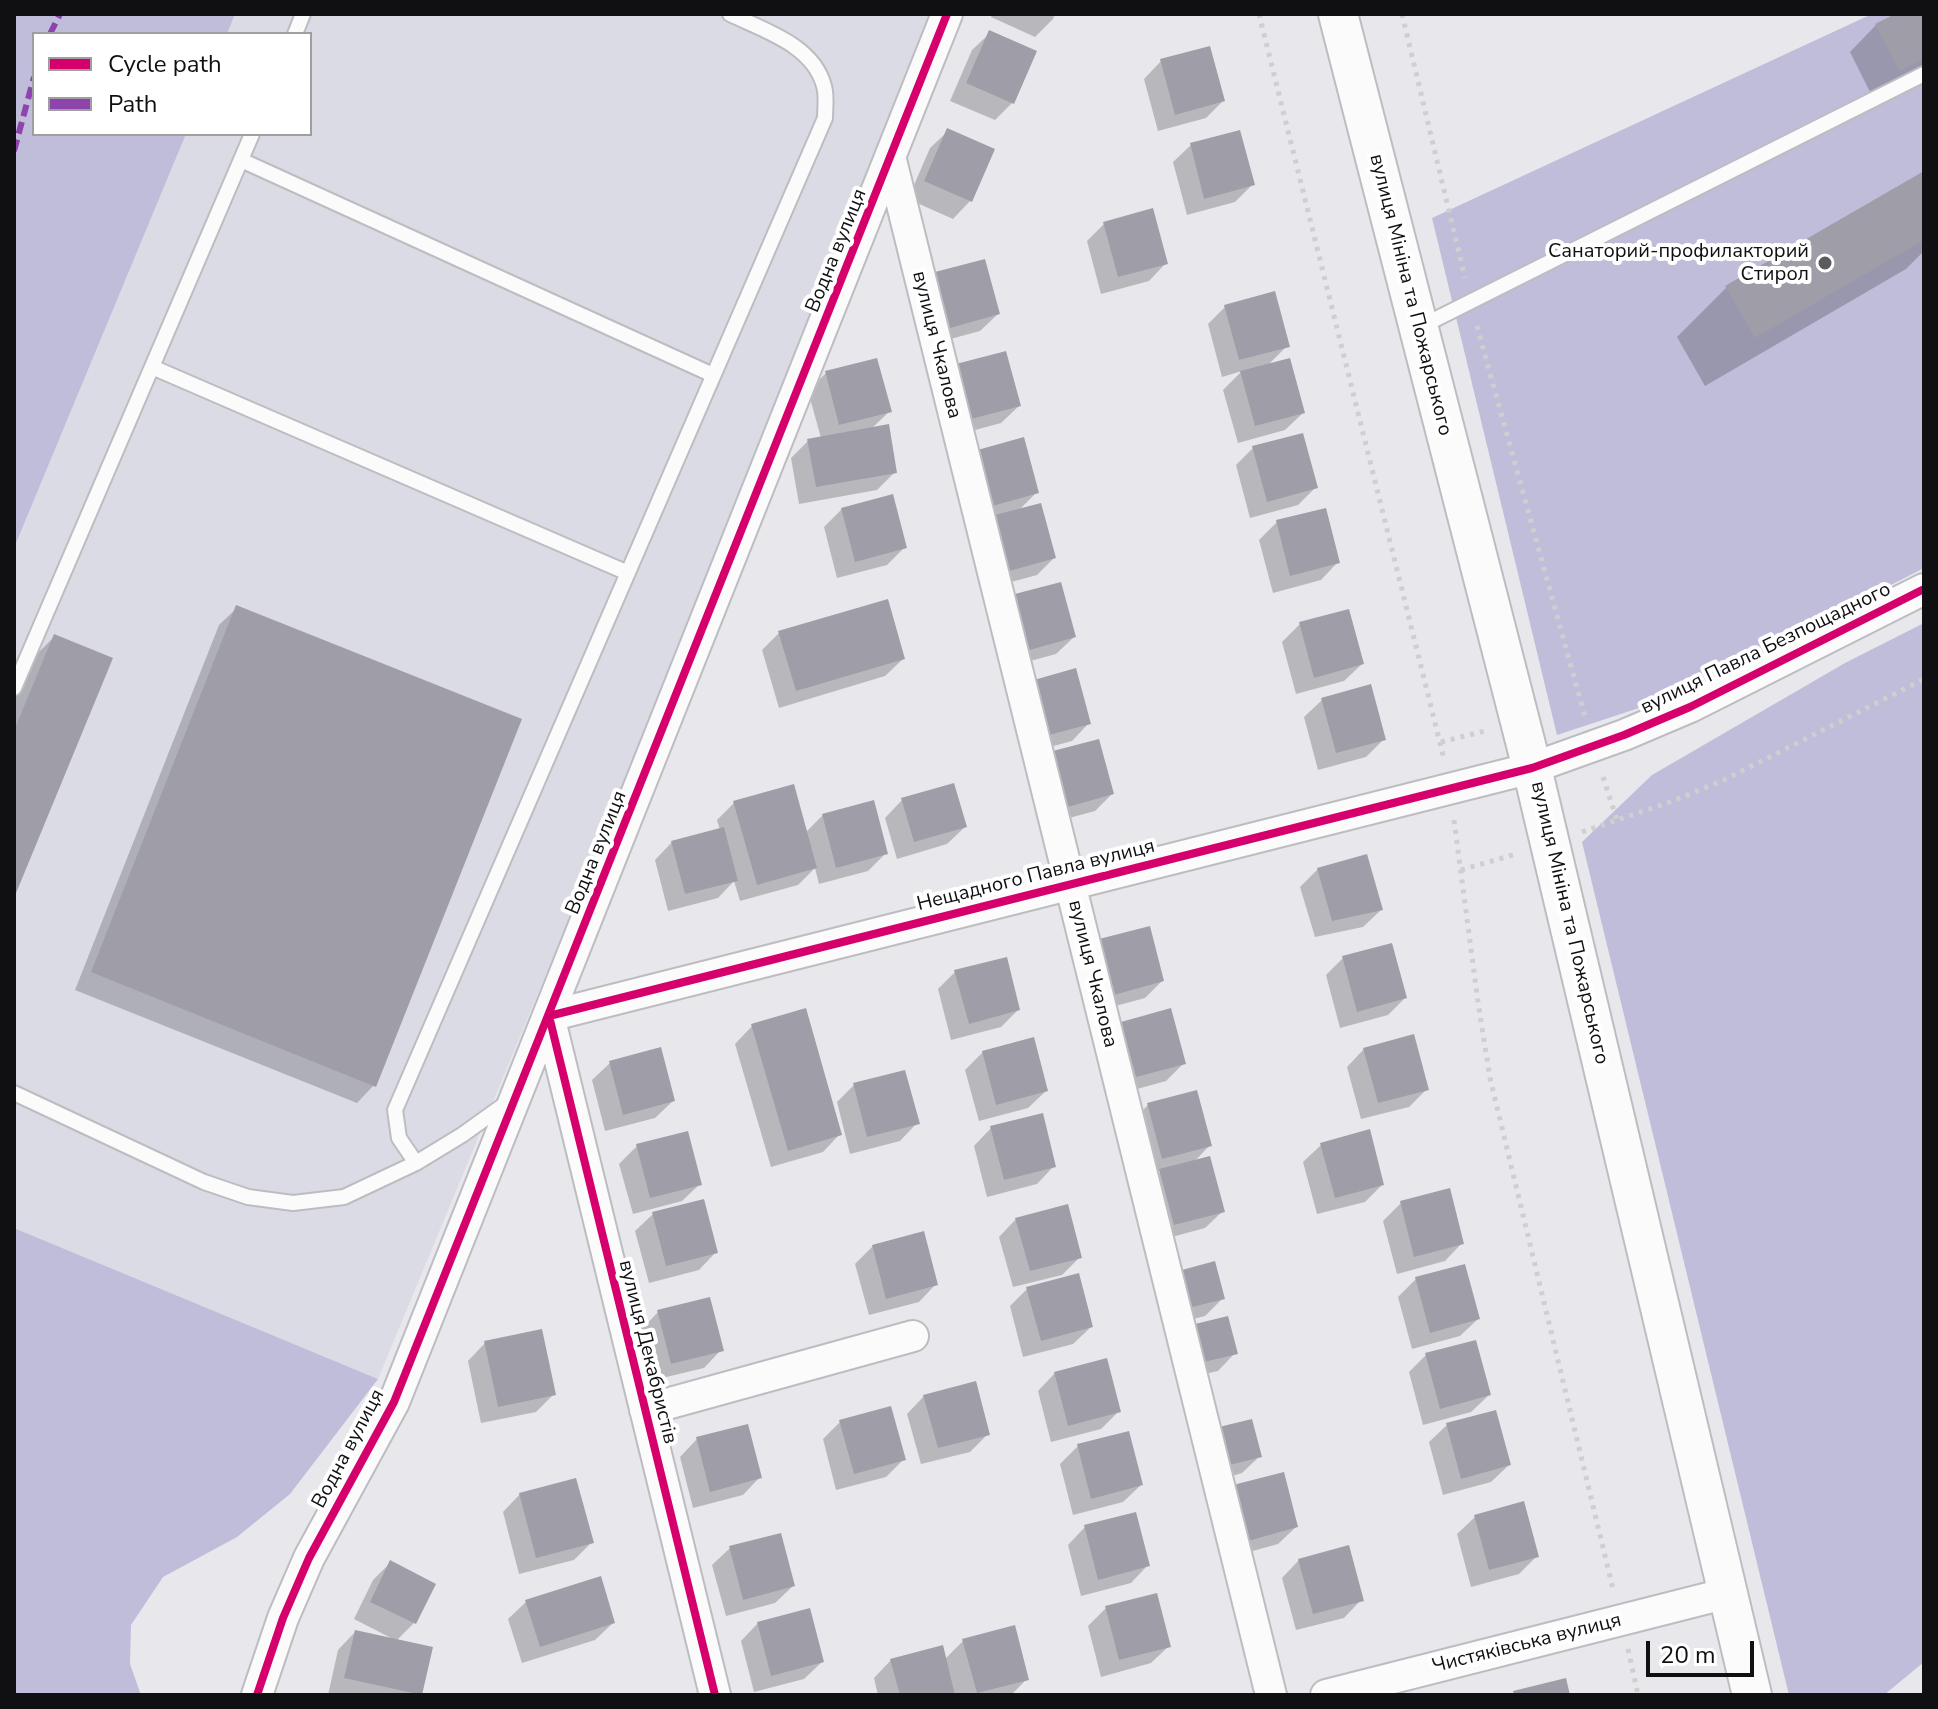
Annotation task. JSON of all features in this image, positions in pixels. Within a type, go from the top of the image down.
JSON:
[{"type":"street","name":"Водна вулиця","points":[[257,1695],[283,1618],[309,1558],[394,1402],[947,14]]},
{"type":"street","name":"вулиця Мініна та Пожарського","points":[[1338,14],[1532,768],[1752,1695]]},
{"type":"street","name":"вулиця Чкалова","points":[[891,160],[1271,1695]]},
{"type":"street","name":"вулиця Павла Безпощадного","points":[[1532,768],[1690,707],[1924,589]]},
{"type":"street","name":"Нещадного Павла вулиця","points":[[549,1016],[1532,768]]},
{"type":"street","name":"вулиця Декабристів","points":[[549,1016],[715,1695]]},
{"type":"street","name":"вулиця Декабристів","points":[[645,1410],[913,1336]]},
{"type":"street","name":"Чистяківська вулиця","points":[[1326,1695],[1728,1593]]},
{"type":"lane","points":[[416,1163],[399,1138],[395,1110],[825,118],[825,87],[811,60],[790,43],[730,14]]},
{"type":"lane","points":[[1419,328],[1924,74]]},
{"type":"lane","points":[[14,688],[251,136]]},
{"type":"lane","points":[[241,160],[713,375]]},
{"type":"lane","points":[[152,367],[628,573]]},
{"type":"lane","points":[[14,1093],[204,1182],[248,1197],[293,1203],[344,1197],[416,1163],[517,1096]]},
{"type":"path","points":[[1259,14],[1441,742],[1451,788],[1490,1078],[1638,1695]]},
{"type":"path","points":[[1402,14],[1471,302],[1593,746],[1617,820]]},
{"type":"path","points":[[1461,870],[1550,844],[1724,780],[1924,679]]},
{"type":"path","points":[[1441,742],[1520,722]]},
{"type":"shaded area","points":[[14,14],[235,14],[228,32],[32,32],[32,136],[185,136],[14,548]]},
{"type":"shaded area","points":[[235,14],[944,14],[378,1379],[14,1228],[14,548],[185,136],[312,136],[312,32],[228,32]]},
{"type":"shaded area","points":[[1872,14],[1924,14],[1924,568],[1703,681],[1636,709],[1557,735],[1432,218]]},
{"type":"shaded area","points":[[1924,623],[1924,1662],[1884,1695],[1789,1695],[1582,842],[1652,775],[1845,663]]},
{"type":"shaded area","points":[[14,1228],[378,1379],[290,1494],[237,1537],[163,1577],[131,1625],[130,1664],[141,1695],[14,1695]]},
{"type":"building","points":[[1895,14],[1924,14],[1924,59],[1899,71],[1875,24]]},
{"type":"building","points":[[989,30],[1037,51],[1014,104],[966,83]]},
{"type":"building","points":[[1210,46],[1225,101],[1175,115],[1160,59]]},
{"type":"building","points":[[947,128],[995,149],[972,202],[924,181]]},
{"type":"building","points":[[1240,130],[1255,185],[1204,199],[1190,143]]},
{"type":"building","name":"Санаторий-профилакторий Стирол","points":[[1924,171],[1924,240],[1755,338],[1725,286]]},
{"type":"building","points":[[1153,208],[1168,264],[1118,277],[1103,222]]},
{"type":"building","points":[[985,259],[1000,314],[950,328],[935,272]]},
{"type":"building","points":[[1275,291],[1290,347],[1239,360],[1224,305]]},
{"type":"building","points":[[1006,351],[1021,406],[971,419],[956,364]]},
{"type":"building","points":[[877,358],[892,412],[839,425],[825,371]]},
{"type":"building","points":[[1290,358],[1305,413],[1255,426],[1240,371]]},
{"type":"building","points":[[889,424],[897,473],[816,487],[807,439]]},
{"type":"building","points":[[1303,433],[1318,488],[1267,502],[1252,446]]},
{"type":"building","points":[[1024,437],[1039,493],[989,507],[974,451]]},
{"type":"building","points":[[893,494],[907,548],[855,562],[841,508]]},
{"type":"building","points":[[1041,503],[1056,558],[1006,572],[991,516]]},
{"type":"building","points":[[1326,508],[1340,563],[1290,576],[1276,520]]},
{"type":"building","points":[[1061,582],[1076,637],[1026,651],[1011,595]]},
{"type":"building","points":[[888,599],[905,659],[796,691],[778,631]]},
{"type":"building","points":[[236,605],[522,719],[376,1087],[91,972]]},
{"type":"building","points":[[1349,609],[1364,664],[1314,678],[1299,622]]},
{"type":"building","points":[[54,634],[113,658],[14,898],[14,731]]},
{"type":"building","points":[[1076,668],[1091,724],[1041,737],[1027,682]]},
{"type":"building","points":[[1371,684],[1386,740],[1336,753],[1321,698]]},
{"type":"building","points":[[1099,739],[1114,794],[1064,808],[1049,752]]},
{"type":"building","points":[[954,783],[967,827],[914,842],[901,798]]},
{"type":"building","points":[[794,784],[817,868],[757,885],[733,801]]},
{"type":"building","points":[[874,800],[888,854],[836,868],[822,814]]},
{"type":"building","points":[[724,827],[738,881],[685,894],[671,841]]},
{"type":"building","points":[[1367,854],[1383,910],[1332,921],[1317,868]]},
{"type":"building","points":[[1150,926],[1164,981],[1114,995],[1099,939]]},
{"type":"building","points":[[1392,943],[1407,998],[1357,1012],[1342,956]]},
{"type":"building","points":[[1007,957],[1020,1010],[969,1024],[954,970]]},
{"type":"building","points":[[806,1008],[842,1135],[788,1151],[751,1024]]},
{"type":"building","points":[[1171,1008],[1186,1064],[1136,1077],[1121,1022]]},
{"type":"building","points":[[1414,1034],[1429,1090],[1378,1103],[1363,1048]]},
{"type":"building","points":[[1034,1037],[1048,1091],[996,1105],[982,1051]]},
{"type":"building","points":[[661,1047],[675,1101],[623,1115],[609,1061]]},
{"type":"building","points":[[905,1070],[920,1124],[867,1137],[853,1083]]},
{"type":"building","points":[[1197,1090],[1212,1146],[1162,1159],[1147,1103]]},
{"type":"building","points":[[1043,1113],[1056,1167],[1004,1180],[990,1126]]},
{"type":"building","points":[[1370,1129],[1384,1185],[1335,1198],[1320,1143]]},
{"type":"building","points":[[688,1131],[702,1185],[650,1198],[636,1144]]},
{"type":"building","points":[[1210,1156],[1225,1212],[1174,1225],[1159,1169]]},
{"type":"building","points":[[1450,1188],[1464,1244],[1414,1257],[1400,1201]]},
{"type":"building","points":[[704,1199],[718,1253],[666,1266],[652,1212]]},
{"type":"building","points":[[1068,1204],[1082,1258],[1030,1271],[1015,1218]]},
{"type":"building","points":[[924,1231],[938,1285],[886,1299],[872,1245]]},
{"type":"building","points":[[1215,1261],[1225,1299],[1192,1307],[1182,1270]]},
{"type":"building","points":[[1465,1264],[1480,1319],[1430,1333],[1415,1277]]},
{"type":"building","points":[[1079,1273],[1093,1327],[1041,1341],[1026,1287]]},
{"type":"building","points":[[710,1297],[724,1351],[671,1364],[657,1310]]},
{"type":"building","points":[[1228,1316],[1238,1354],[1204,1362],[1195,1324]]},
{"type":"building","points":[[542,1329],[556,1395],[498,1407],[484,1341]]},
{"type":"building","points":[[1476,1340],[1491,1395],[1440,1409],[1425,1353]]},
{"type":"building","points":[[1107,1358],[1121,1412],[1068,1426],[1054,1372]]},
{"type":"building","points":[[976,1381],[990,1435],[938,1448],[923,1395]]},
{"type":"building","points":[[891,1406],[906,1460],[854,1474],[839,1420]]},
{"type":"building","points":[[1496,1410],[1511,1465],[1461,1479],[1446,1423]]},
{"type":"building","points":[[1252,1419],[1262,1457],[1229,1465],[1219,1427]]},
{"type":"building","points":[[748,1424],[762,1478],[710,1492],[696,1437]]},
{"type":"building","points":[[1129,1431],[1143,1485],[1091,1499],[1077,1444]]},
{"type":"building","points":[[1284,1472],[1298,1527],[1248,1541],[1233,1485]]},
{"type":"building","points":[[576,1478],[594,1543],[536,1558],[519,1493]]},
{"type":"building","points":[[1524,1501],[1539,1557],[1489,1570],[1474,1515]]},
{"type":"building","points":[[1136,1512],[1150,1566],[1098,1580],[1084,1525]]},
{"type":"building","points":[[781,1533],[795,1586],[743,1600],[729,1546]]},
{"type":"building","points":[[1349,1545],[1364,1601],[1313,1614],[1298,1559]]},
{"type":"building","points":[[390,1560],[436,1584],[416,1624],[370,1602]]},
{"type":"building","points":[[601,1576],[615,1623],[540,1647],[525,1600]]},
{"type":"building","points":[[1157,1593],[1171,1647],[1119,1660],[1105,1606]]},
{"type":"building","points":[[810,1608],[824,1662],[771,1676],[757,1622]]},
{"type":"building","points":[[1015,1625],[1029,1680],[977,1693],[962,1639]]},
{"type":"building","points":[[355,1630],[433,1647],[422,1695],[344,1678]]},
{"type":"building","points":[[943,1645],[955,1695],[900,1695],[890,1659]]},
{"type":"building","points":[[1566,1678],[1570,1695],[1514,1695],[1513,1691]]},
{"type":"marked path","points":[[51,32],[60,14]]},
{"type":"marked path","points":[[14,151],[32,84]]},
{"type":"cycle path","points":[[257,1695],[283,1618],[309,1558],[394,1402],[947,14]]},
{"type":"cycle path","points":[[715,1695],[549,1016],[1532,768],[1690,707],[1924,589]]},
{"type":"place","name":"Санаторий-профилакторий Стирол","points":[[1825,263]]}]
